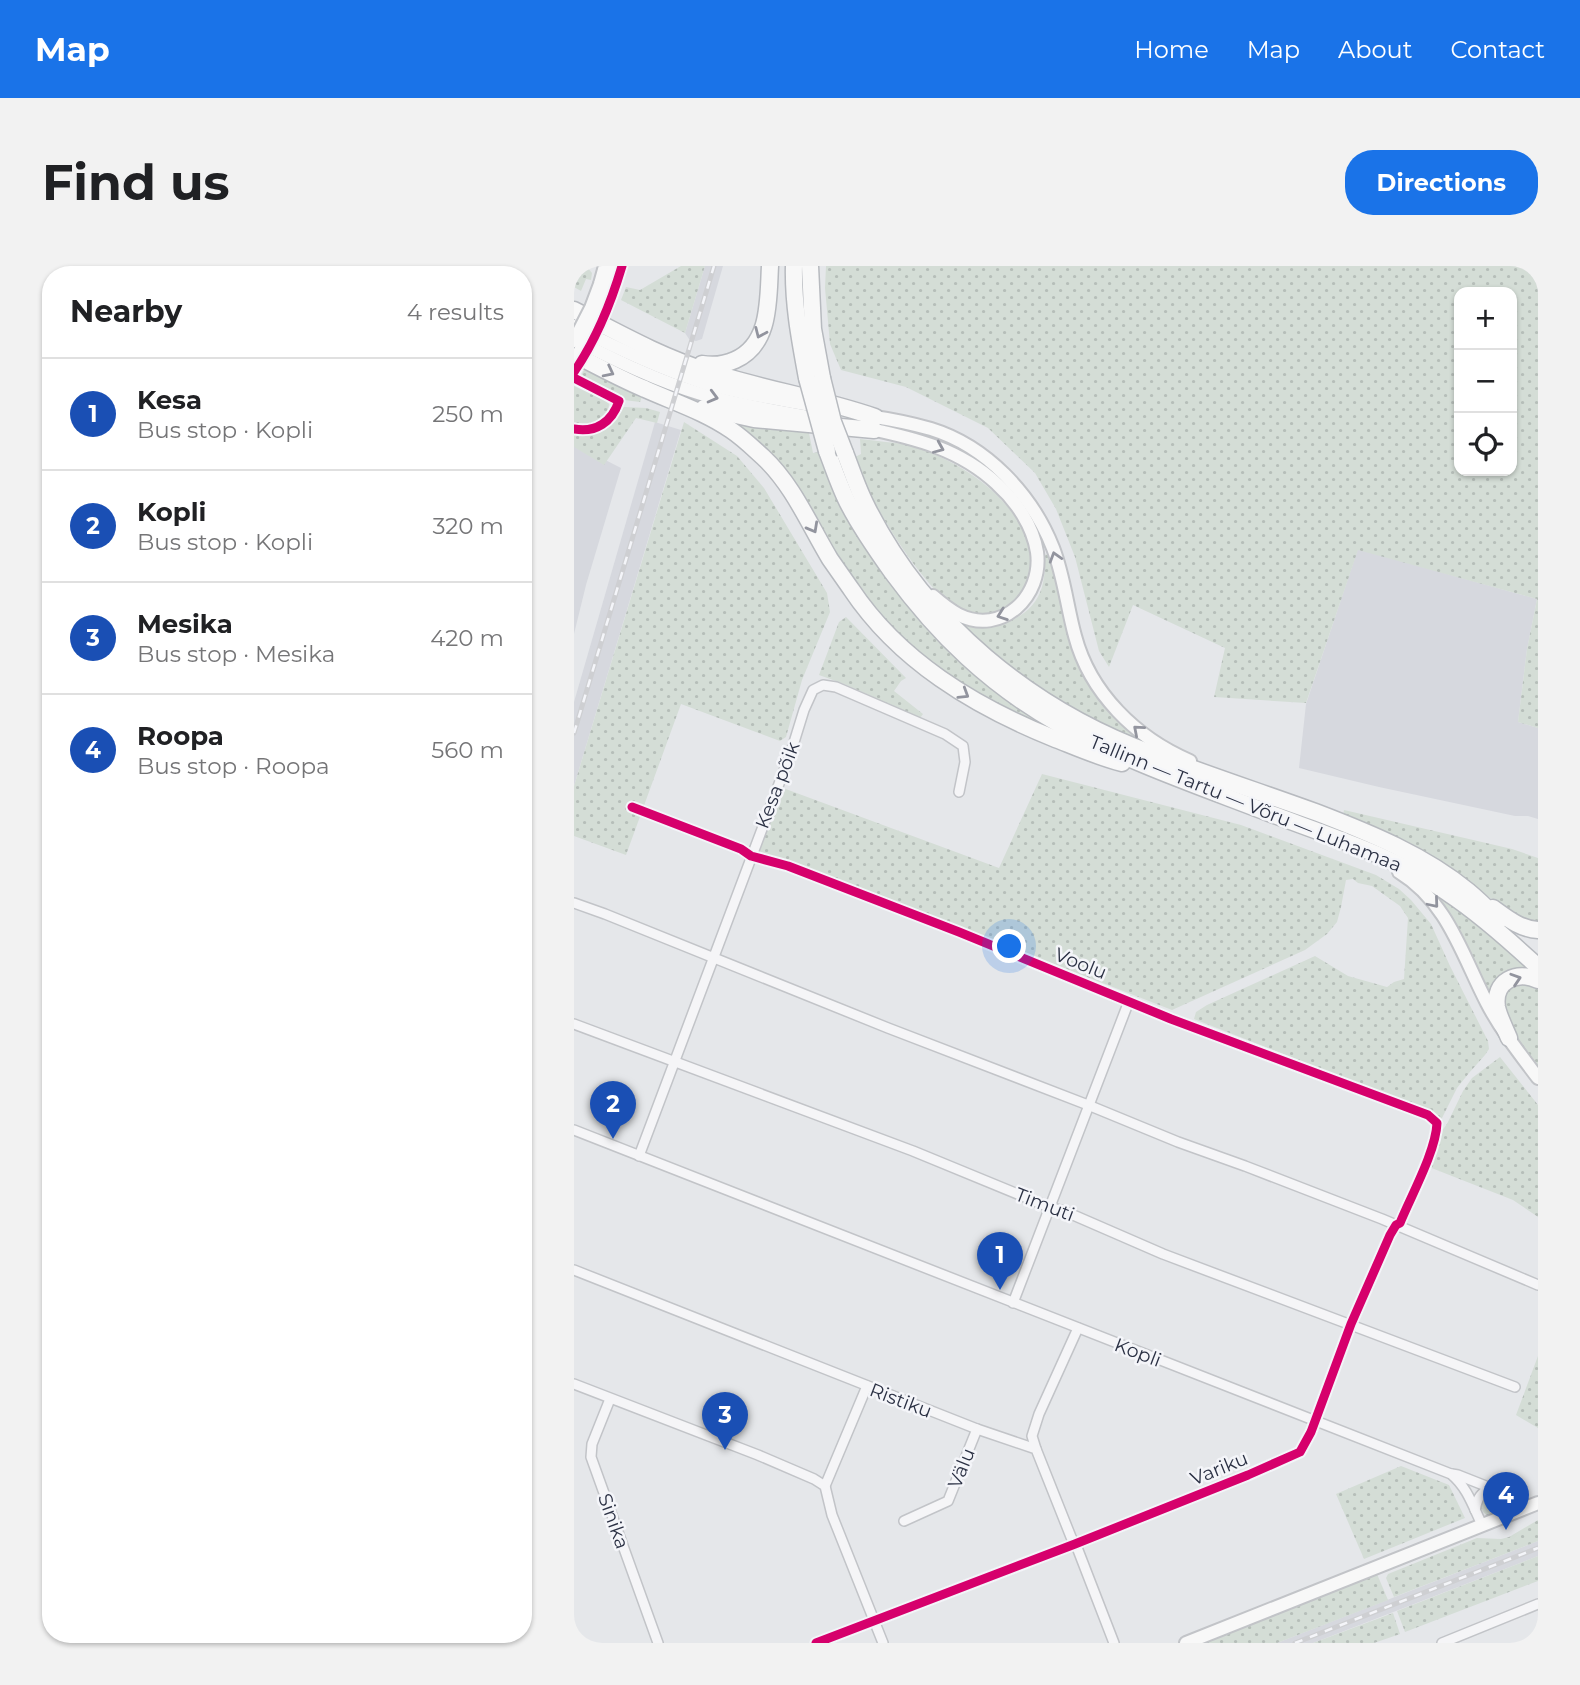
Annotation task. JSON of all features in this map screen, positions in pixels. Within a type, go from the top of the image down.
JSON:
[{"type":"highway","points":[[650,370],[723,364],[744,355],[756,344],[763,331],[770,266]]},
{"type":"highway","name":"Tallinn — Tartu — Võru — Luhamaa","points":[[794,266],[797,326],[814,378],[866,506],[899,561],[932,604],[963,636],[1024,688],[1099,730],[1150,754],[1264,793],[1373,835],[1436,869],[1468,891],[1538,959]]},
{"type":"highway","name":"Tallinn — Tartu — Võru — Luhamaa","points":[[810,266],[814,378],[827,451],[848,504],[878,552],[916,605],[962,653],[988,677],[1016,697],[1060,724],[1135,761],[1407,868],[1448,892],[1496,929],[1538,967]]},
{"type":"highway","points":[[574,310],[650,370],[685,406],[731,430],[766,460],[786,483],[858,600],[916,661],[987,709],[1012,721],[1099,757],[1192,783]]},
{"type":"highway","points":[[574,354],[604,370],[707,371],[842,406],[874,423]]},
{"type":"highway","points":[[650,370],[722,412],[754,419],[874,423]]},
{"type":"highway","points":[[1468,891],[1517,925],[1538,930]]},
{"type":"highway","points":[[1509,1038],[1496,1004],[1498,993],[1507,981],[1516,976],[1538,979]]},
{"type":"main road","points":[[574,361],[593,328],[605,286],[605,266]]},
{"type":"main road","points":[[616,266],[574,340],[650,370]]},
{"type":"main road","points":[[574,326],[619,349],[650,370]]},
{"type":"main road","points":[[874,423],[939,447],[982,471],[998,484],[1026,520],[1033,536],[1037,574],[1032,589],[1013,611],[989,620],[975,619],[960,615],[931,594],[899,561]]},
{"type":"main road","points":[[874,423],[931,429],[970,447],[1009,478],[1029,502],[1054,549],[1075,638],[1088,669],[1105,697],[1147,738],[1181,757],[1264,793]]},
{"type":"main road","points":[[1360,848],[1418,885],[1437,905],[1487,1004],[1538,1079]]},
{"type":"main road","points":[[1186,1643],[1538,1503]]},
{"type":"street","name":"Kesa põik","points":[[639,1156],[813,690],[823,685],[836,687],[944,734],[963,746],[965,762],[959,792]]},
{"type":"street","name":"Voolu","points":[[632,807],[741,849],[751,856],[788,866],[874,899],[1171,1019],[1428,1115],[1437,1123]]},
{"type":"street","points":[[574,903],[1178,1142],[1396,1225],[1538,1285]]},
{"type":"street","points":[[1013,1303],[1129,1001]]},
{"type":"street","name":"Timuti","points":[[574,1024],[913,1151],[1163,1254],[1515,1387]]},
{"type":"street","name":"Variku","points":[[816,1643],[1075,1544],[1300,1452],[1315,1421],[1350,1324],[1396,1225],[1400,1223],[1430,1152],[1437,1123]]},
{"type":"street","name":"Kopli","points":[[574,1130],[1501,1492],[1525,1508]]},
{"type":"street","name":"Ristiku","points":[[574,1270],[976,1429],[1036,1449]]},
{"type":"street","points":[[1078,1328],[1032,1436],[1114,1643]]},
{"type":"street","points":[[574,1384],[758,1455],[825,1486]]},
{"type":"street","points":[[867,1386],[825,1486],[832,1516],[883,1643]]},
{"type":"street","name":"Sinika","points":[[610,1399],[592,1444],[591,1457],[657,1643]]},
{"type":"street","name":"Välu","points":[[904,1521],[948,1502],[976,1429]]},
{"type":"street","points":[[1451,1474],[1463,1486],[1482,1525]]},
{"type":"street","points":[[1475,1510],[1476,1501],[1482,1493],[1488,1489],[1501,1492]]},
{"type":"street","points":[[1442,1643],[1538,1604]]},
{"type":"shaded area","points":[[574,266],[587,267],[592,273],[591,280],[586,279],[581,291],[574,287]]},
{"type":"shaded area","points":[[681,266],[705,266],[685,333],[621,300],[626,287],[640,290]]},
{"type":"shaded area","points":[[705,266],[723,266],[702,339],[696,341],[689,339],[685,333]]},
{"type":"shaded area","points":[[826,266],[1538,266],[1538,728],[1518,722],[1527,649],[1537,599],[1358,550],[1306,703],[1214,697],[1225,648],[1133,605],[1109,667],[1099,651],[1075,557],[1056,509],[1035,473],[988,428],[906,387],[841,370],[830,344],[825,288]]},
{"type":"shaded area","points":[[584,370],[642,397],[640,402],[624,400],[579,379]]},
{"type":"shaded area","points":[[574,386],[609,404],[605,417],[598,424],[574,425]]},
{"type":"shaded area","points":[[624,407],[660,412],[657,423],[636,418],[604,465],[574,447],[574,431],[584,433],[598,430]]},
{"type":"shaded area","points":[[723,418],[809,433],[813,453],[820,452],[873,556],[901,597],[936,636],[1070,739],[1027,723],[950,679],[874,612],[839,563],[807,507]]},
{"type":"shaded area","points":[[655,422],[681,430],[574,786],[574,702]]},
{"type":"shaded area","points":[[684,422],[737,456],[764,488],[827,593],[830,612],[802,680],[786,737],[780,741],[681,704],[626,855],[574,836],[574,786]]},
{"type":"shaded area","points":[[860,439],[908,445],[944,459],[980,480],[1009,508],[1028,542],[1031,559],[1030,576],[1024,590],[1014,602],[1002,610],[987,614],[971,613],[944,599],[897,540],[869,492],[855,457],[861,454]]},
{"type":"shaded area","points":[[574,444],[621,468],[574,634]]},
{"type":"shaded area","points":[[1358,549],[1537,599],[1527,649],[1518,722],[1538,728],[1538,819],[1299,768],[1306,704]]},
{"type":"shaded area","points":[[1050,553],[1069,634],[1084,673],[1106,709],[1146,744],[1097,724],[1016,674],[961,625],[985,627],[1020,616],[1037,599],[1042,587],[1045,555]]},
{"type":"shaded area","points":[[846,617],[906,678],[894,691],[923,714],[920,718],[819,675],[839,622]]},
{"type":"shaded area","points":[[1042,774],[1241,825],[1376,875],[1399,889],[1431,924],[1488,1041],[1489,1049],[1457,1088],[1441,1120],[1434,1113],[1194,1019],[1196,1012],[1207,1005],[1315,956],[1348,976],[1387,987],[1404,979],[1408,918],[1400,906],[1372,886],[1353,879],[1346,880],[1337,922],[1327,934],[1305,950],[1172,1010],[758,851],[783,788],[999,868]]},
{"type":"shaded area","points":[[1344,810],[1512,849],[1538,858],[1538,921],[1526,921],[1508,911],[1447,866],[1388,833],[1343,815]]},
{"type":"shaded area","points":[[1432,891],[1469,914],[1533,970],[1491,999],[1457,930]]},
{"type":"shaded area","points":[[1518,982],[1538,987],[1538,1066],[1514,1030],[1506,1010],[1507,991]]},
{"type":"shaded area","points":[[1500,1057],[1538,1105],[1538,1217],[1513,1200],[1429,1167],[1441,1132],[1463,1091],[1472,1078]]},
{"type":"shaded area","points":[[1538,1356],[1538,1428],[1516,1415]]},
{"type":"shaded area","points":[[1401,1466],[1449,1485],[1465,1518],[1364,1559],[1336,1494]]},
{"type":"shaded area","points":[[1485,1497],[1498,1499],[1502,1510],[1488,1516],[1480,1506]]},
{"type":"shaded area","points":[[1538,1520],[1538,1541],[1394,1597],[1386,1578],[1388,1574],[1477,1538],[1509,1537]]},
{"type":"shaded area","points":[[1538,1541],[1538,1556],[1313,1643],[1277,1643]]},
{"type":"shaded area","points":[[1538,1556],[1538,1581],[1405,1632],[1397,1611]]},
{"type":"shaded area","points":[[1377,1574],[1388,1600],[1277,1643],[1204,1643]]},
{"type":"shaded area","points":[[1393,1613],[1400,1634],[1374,1643],[1313,1643]]},
{"type":"railway","points":[[574,733],[714,266]]},
{"type":"railway","points":[[1295,1643],[1538,1548]]},
{"type":"cycle path","points":[[574,372],[602,321],[622,266]]},
{"type":"cycle path","points":[[574,378],[619,401],[612,415],[602,424],[589,429],[574,429]]},
{"type":"cycle path","points":[[632,807],[741,849],[751,856],[788,866],[959,932],[1171,1019],[1428,1115],[1437,1123],[1436,1134],[1422,1173],[1400,1223],[1390,1235],[1351,1324],[1311,1432],[1300,1452],[1075,1544],[816,1643]]},
{"type":"place","name":"Kopli","points":[[613,1139]]},
{"type":"place","name":"Kesa","points":[[1000,1290]]},
{"type":"place","name":"Mesika","points":[[725,1450]]},
{"type":"place","name":"Roopa","points":[[1506,1530]]}]
